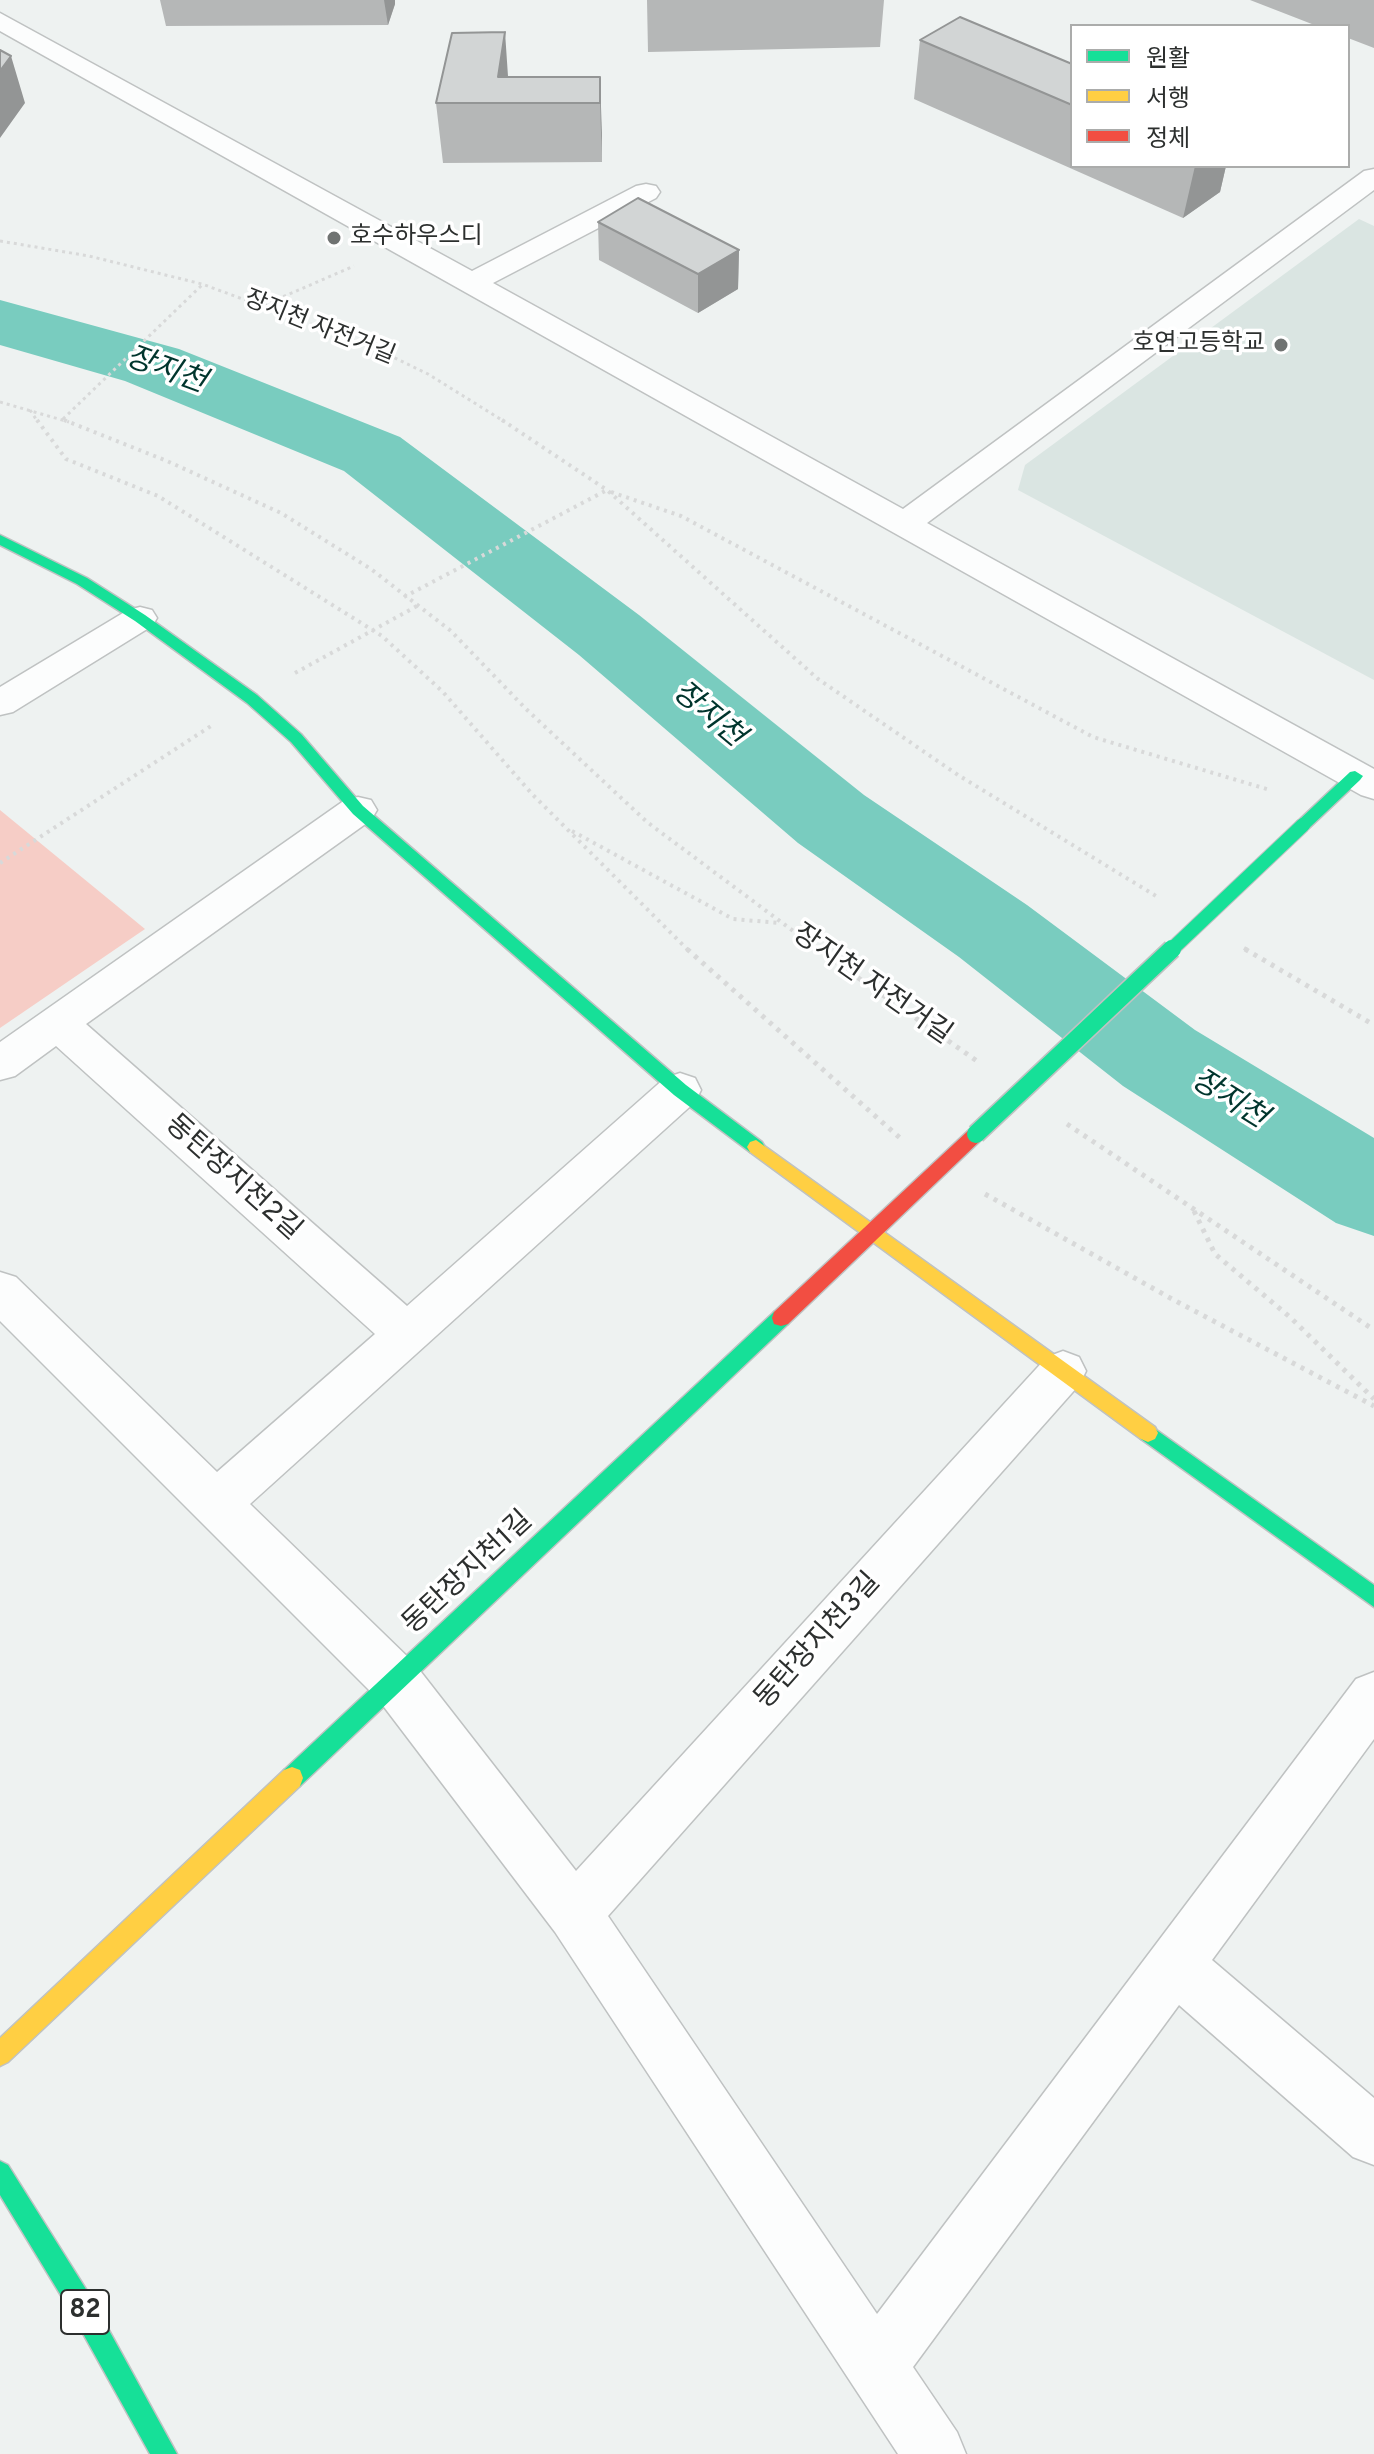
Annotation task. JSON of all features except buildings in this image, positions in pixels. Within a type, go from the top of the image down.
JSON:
[{"type":"street","points":[[0,21],[1365,781]]},
{"type":"street","points":[[904,524],[1374,177]]},
{"type":"street","points":[[471,283],[646,192]]},
{"type":"street","points":[[0,539],[70,574],[140,618],[274,719],[296,738],[358,810],[680,1090],[871,1233],[1374,1597]]},
{"type":"street","points":[[0,703],[140,618]]},
{"type":"street","name":"동탄장지천1길","points":[[0,2054],[1303,825],[1365,781]]},
{"type":"street","points":[[0,1064],[358,810]]},
{"type":"street","name":"동탄장지천2길","points":[[57,1023],[407,1334]]},
{"type":"street","points":[[216,1504],[680,1090]]},
{"type":"street","points":[[0,1291],[396,1681],[574,1913],[935,2454]]},
{"type":"street","name":"동탄장지천3길","points":[[574,1913],[1063,1371]]},
{"type":"street","points":[[876,2366],[1374,1697]]},
{"type":"street","points":[[1175,1965],[1374,2136]]},
{"type":"street","name":"82","points":[[0,2173],[80,2303],[164,2454]]},
{"type":"path","name":"장지천 자전거길","points":[[0,241],[118,262],[202,284],[370,346],[428,374],[607,490],[818,679],[958,775],[1169,904]]},
{"type":"path","points":[[264,305],[364,262]]},
{"type":"path","points":[[63,419],[202,284]]},
{"type":"path","name":"장지천 자전거길","points":[[0,402],[63,419],[167,461],[281,513],[371,569],[451,631],[526,709],[647,822],[783,924],[981,1064]]},
{"type":"path","points":[[30,410],[66,459],[158,496],[372,630],[443,692],[565,827],[709,971],[936,1171],[997,1199],[1172,1299],[1374,1406]]},
{"type":"path","points":[[404,597],[607,490],[681,516],[1093,737],[1271,791]]},
{"type":"path","points":[[286,677],[417,606]]},
{"type":"path","points":[[0,863],[219,721]]},
{"type":"path","points":[[565,827],[733,919],[783,924]]},
{"type":"path","points":[[1237,944],[1374,1025]]},
{"type":"path","points":[[1057,1117],[1374,1330]]},
{"type":"path","points":[[1193,1209],[1215,1254],[1291,1318],[1374,1399]]},
{"type":"shaded area","name":"호연고등학교","points":[[1359,219],[1374,226],[1374,680],[1018,490],[1025,465]]},
{"type":"shaded area","points":[[0,810],[145,929],[0,1028]]},
{"type":"waterway","name":"장지천","points":[[0,322],[152,365],[372,454],[609,635],[831,819],[993,931],[1159,1058],[1374,1192]]},
{"type":"traffic: fast","points":[[0,539],[82,581],[140,618],[252,699],[296,738],[358,810],[680,1090],[756,1147]]},
{"type":"traffic: fast","points":[[1303,825],[1355,776]]},
{"type":"traffic: fast","points":[[976,1134],[1303,825]]},
{"type":"traffic: fast","points":[[292,1778],[781,1318]]},
{"type":"traffic: fast","points":[[1148,1433],[1374,1597]]},
{"type":"traffic: fast","points":[[0,2173],[80,2303],[164,2454]]},
{"type":"traffic: slow","points":[[756,1147],[1148,1433]]},
{"type":"traffic: slow","points":[[0,2054],[292,1778]]},
{"type":"traffic: jam","points":[[781,1318],[976,1134]]},
{"type":"place","name":"호수하우스디","points":[[334,238]]},
{"type":"place","name":"호연고등학교","points":[[1281,345]]}]
